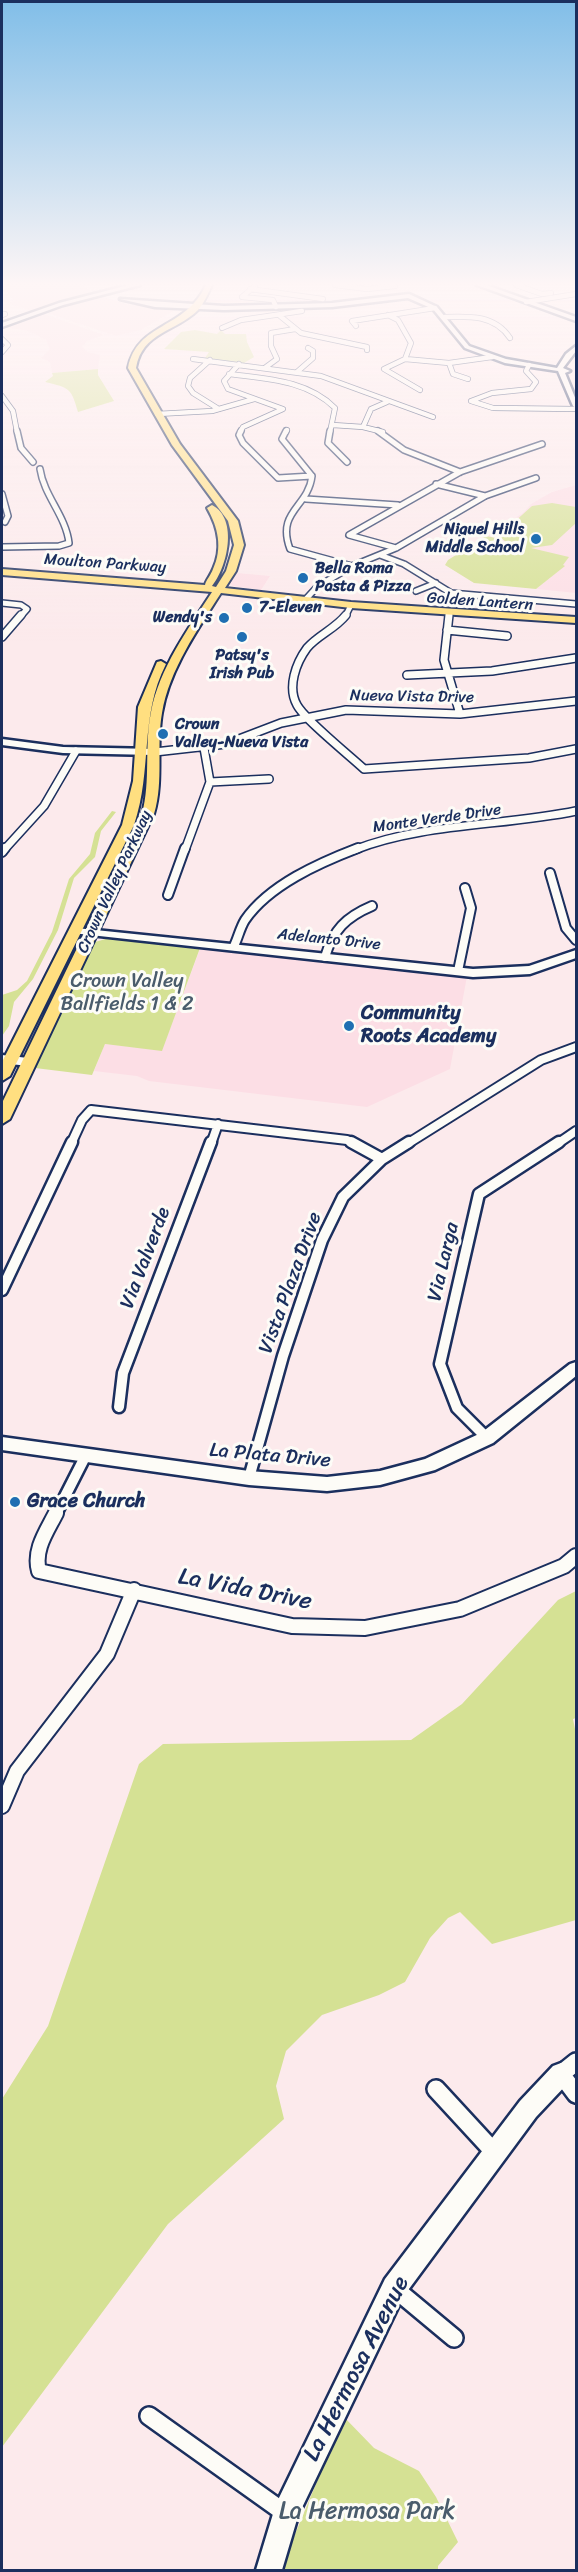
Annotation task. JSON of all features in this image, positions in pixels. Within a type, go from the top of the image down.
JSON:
[{"type":"main road","name":"Crown Valley Parkway","points":[[4,1066],[76,931],[134,812],[165,682],[236,563],[239,545],[237,529],[229,514],[142,405]]},
{"type":"main road","name":"Crown Valley Parkway","points":[[2,1119],[153,800],[143,711],[150,687],[162,662],[215,577],[223,556],[222,527],[213,510],[170,453],[148,405]]},
{"type":"main road","name":"Moulton Parkway","points":[[2,572],[88,577],[205,591]]},
{"type":"main road","name":"Moulton Parkway","points":[[2,577],[205,591]]},
{"type":"main road","name":"Golden Lantern","points":[[205,591],[265,601],[338,608],[420,608],[497,613],[576,622]]},
{"type":"main road","name":"Golden Lantern","points":[[218,593],[306,599],[351,607],[576,622]]},
{"type":"main road","points":[[265,601],[306,599],[338,608]]},
{"type":"main road","points":[[420,608],[449,614],[497,613]]},
{"type":"street","points":[[9,405],[13,411],[22,453],[33,462]]},
{"type":"street","points":[[212,405],[217,408]]},
{"type":"street","points":[[154,418],[229,405]]},
{"type":"street","points":[[233,426],[243,427],[283,409],[271,405]]},
{"type":"street","points":[[333,405],[335,408],[333,425],[328,443],[347,462]]},
{"type":"street","points":[[363,427],[371,410],[381,405]]},
{"type":"street","points":[[396,405],[433,417]]},
{"type":"street","points":[[484,405],[493,408],[576,408]]},
{"type":"street","points":[[333,425],[363,427],[386,434],[404,450],[460,472]]},
{"type":"street","points":[[243,427],[239,435],[243,443],[278,478],[312,476]]},
{"type":"street","points":[[287,430],[282,439],[312,476]]},
{"type":"street","points":[[396,548],[350,535],[398,505],[460,472],[542,444]]},
{"type":"street","points":[[2,547],[67,544],[70,541],[49,499],[40,469]]},
{"type":"street","points":[[312,476],[306,499],[291,513],[285,530],[290,549],[352,566]]},
{"type":"street","points":[[306,599],[317,587],[352,566],[396,548],[485,496],[536,478]]},
{"type":"street","points":[[436,484],[485,496]]},
{"type":"street","points":[[2,494],[8,516],[5,522]]},
{"type":"street","points":[[306,499],[331,502],[377,501],[398,505]]},
{"type":"street","points":[[380,555],[404,564],[451,592],[576,604]]},
{"type":"street","points":[[416,591],[436,583]]},
{"type":"street","points":[[2,603],[26,607],[26,610],[2,637]]},
{"type":"street","points":[[351,607],[340,624],[309,646],[293,678],[292,697],[309,717],[364,769],[530,758],[576,749]]},
{"type":"street","points":[[449,614],[444,660],[460,714]]},
{"type":"street","points":[[447,630],[507,636]]},
{"type":"street","points":[[407,675],[437,670],[449,674],[486,671],[576,658]]},
{"type":"street","name":"Nueva Vista Drive","points":[[2,742],[76,751],[149,752],[204,748],[309,717],[357,710],[460,714],[576,701]]},
{"type":"street","points":[[168,895],[210,782],[204,748]]},
{"type":"street","points":[[2,852],[44,806],[76,751]]},
{"type":"street","points":[[210,782],[269,779]]},
{"type":"street","name":"Monte Verde Drive","points":[[234,946],[244,921],[263,901],[346,851],[391,837],[538,819],[576,811]]},
{"type":"street","points":[[550,873],[566,928],[576,940]]},
{"type":"street","points":[[458,971],[471,908],[465,888]]},
{"type":"street","points":[[325,957],[331,935],[338,926],[357,911],[372,906]]},
{"type":"street","name":"Adelanto Drive","points":[[76,931],[490,974],[530,970],[576,954]]},
{"type":"street","name":"Vista Plaza Drive","points":[[249,1478],[283,1356],[322,1240],[344,1197],[382,1159],[541,1060],[576,1047]]},
{"type":"street","points":[[4,1066],[25,1067]]},
{"type":"street","points":[[2,1290],[82,1120],[91,1110],[347,1140],[382,1159]]},
{"type":"street","name":"Via Valverde","points":[[119,1407],[123,1373],[218,1124]]},
{"type":"street","name":"Via Larga","points":[[487,1438],[457,1408],[440,1364],[479,1194],[576,1131]]},
{"type":"street","name":"La Plata Drive","points":[[2,1444],[249,1478],[327,1484],[380,1478],[429,1465],[487,1438],[576,1368]]},
{"type":"street","name":"La Vida Drive","points":[[86,1455],[38,1549],[36,1561],[39,1571],[292,1626],[364,1628],[460,1608],[564,1566],[576,1557]]},
{"type":"street","points":[[2,1806],[17,1771],[45,1730],[107,1654],[134,1590]]},
{"type":"street","points":[[569,2068],[576,2094]]},
{"type":"street","name":"La Hermosa Avenue","points":[[269,2571],[285,2513],[394,2288],[528,2109],[569,2068]]},
{"type":"street","points":[[436,2089],[495,2153]]},
{"type":"street","points":[[394,2288],[453,2338]]},
{"type":"street","points":[[149,2416],[285,2513]]},
{"type":"shaded area","name":"Niguel Hills Middle School","points":[[576,485],[576,593],[536,589],[564,566],[562,565],[568,558],[492,541],[495,538],[486,536],[552,492]]},
{"type":"shaded area","points":[[237,573],[270,576],[261,590],[230,584]]},
{"type":"shaded area","name":"Community Roots Academy","points":[[200,949],[467,976],[450,1069],[367,1107],[149,1081],[137,1076],[94,1071],[105,1044],[162,1050]]},
{"type":"green space","points":[[76,405],[101,405],[78,412]]},
{"type":"green space","points":[[552,503],[576,507],[576,523],[552,545],[531,548],[569,557],[563,565],[565,566],[536,589],[474,583],[445,565],[448,560],[486,536],[496,538],[493,542],[511,546],[501,538],[502,533],[532,506]]},
{"type":"green space","points":[[112,811],[116,812],[101,831],[95,857],[74,878],[58,930],[33,979],[14,1002],[9,1026],[2,1036],[2,995],[17,990],[27,981],[52,932],[69,879],[90,854],[95,833]]},
{"type":"green space","name":"Crown Valley Ballfields 1 & 2","points":[[109,938],[200,948],[162,1051],[105,1044],[92,1075],[35,1068],[95,942]]},
{"type":"green space","points":[[576,1591],[576,1718],[573,1719],[576,1734],[576,1920],[492,1944],[460,1912],[448,1918],[430,1938],[405,1982],[379,1995],[322,2015],[286,2051],[276,2086],[284,2119],[168,2224],[2,2447],[2,2099],[48,2026],[139,1764],[163,1744],[411,1740],[462,1704],[558,1600]]},
{"type":"green space","name":"La Hermosa Park","points":[[344,2417],[374,2448],[419,2471],[436,2497],[458,2542],[438,2566],[438,2570],[280,2570]]},
{"type":"place","name":"Niguel Hills Middle School","points":[[536,539]]},
{"type":"place","name":"Bella Roma Pasta & Pizza","points":[[303,578]]},
{"type":"place","name":"7-Eleven","points":[[247,608]]},
{"type":"place","name":"Wendy's","points":[[224,618]]},
{"type":"place","name":"Patsy's Irish Pub","points":[[242,637]]},
{"type":"place","name":"Crown Valley-Nueva Vista","points":[[163,734]]},
{"type":"place","name":"Community Roots Academy","points":[[349,1026]]},
{"type":"place","name":"Grace Church","points":[[15,1502]]}]
